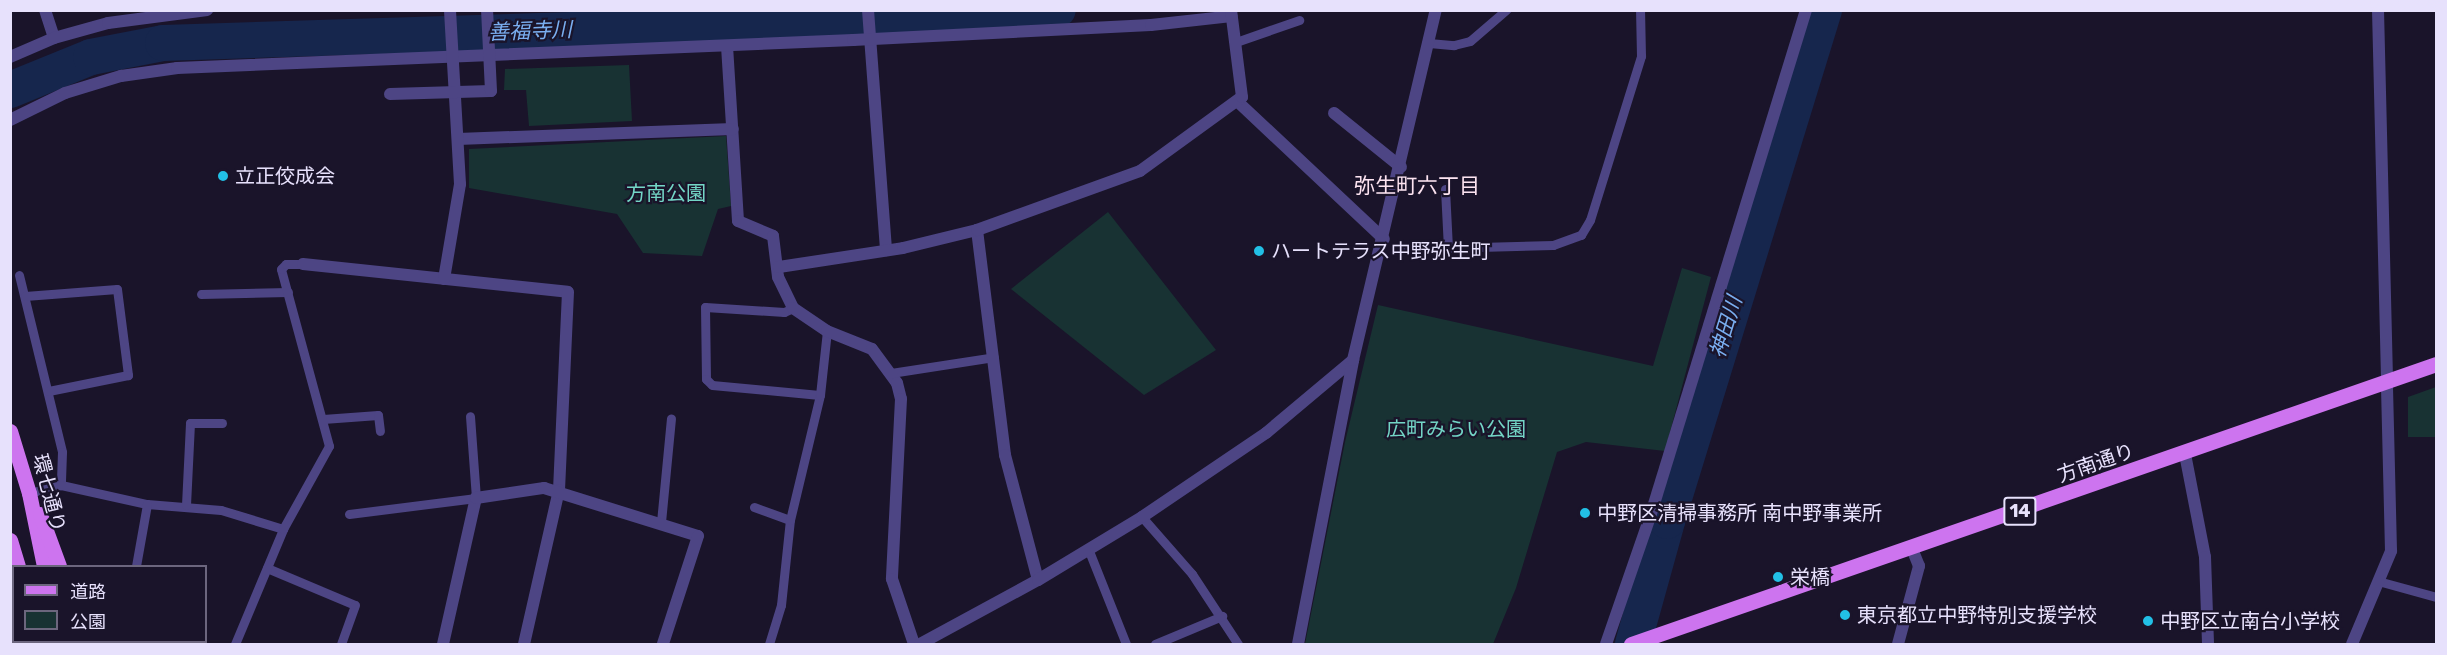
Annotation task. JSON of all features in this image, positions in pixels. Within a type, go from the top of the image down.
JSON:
[{"type":"main road","name":"方南通り","points":[[1631,645],[2185,454],[2436,364]]},
{"type":"main road","name":"環七通り","points":[[10,431],[29,493],[44,565]]},
{"type":"main road","points":[[29,493],[45,523],[58,565]]},
{"type":"main road","points":[[10,540],[17,565]]},
{"type":"street","points":[[45,10],[54,39]]},
{"type":"street","points":[[10,57],[54,39],[108,23],[207,10]]},
{"type":"street","points":[[390,93],[490,91],[487,10]]},
{"type":"street","points":[[868,10],[886,250]]},
{"type":"street","points":[[1298,645],[1353,360],[1384,239],[1436,10]]},
{"type":"street","points":[[1606,645],[1650,517],[1806,10]]},
{"type":"street","points":[[2352,645],[2391,551],[2378,10]]},
{"type":"street","points":[[444,279],[460,184],[450,11]]},
{"type":"street","points":[[10,120],[65,93],[121,76],[177,68],[452,51],[727,46],[870,34],[1151,25],[1232,13],[1243,82],[1238,102],[1140,171],[977,230],[886,250],[779,267]]},
{"type":"street","points":[[727,46],[738,221],[773,236],[784,293],[793,308],[827,331],[872,349],[891,373],[901,399],[892,579],[914,645]]},
{"type":"street","points":[[1238,102],[1384,239]]},
{"type":"street","points":[[1334,113],[1401,167]]},
{"type":"street","points":[[458,139],[733,129]]},
{"type":"street","points":[[977,230],[1005,455],[1038,580]]},
{"type":"street","points":[[303,264],[568,292],[559,490],[524,645]]},
{"type":"street","points":[[920,645],[1038,580],[1142,517],[1273,428],[1353,360]]},
{"type":"street","points":[[2185,454],[2205,558],[2208,645]]},
{"type":"street","points":[[443,645],[476,498],[544,488],[559,490],[698,536],[663,645]]},
{"type":"street","points":[[1898,645],[1919,566],[1912,549]]},
{"type":"lane","points":[[1429,44],[1454,45],[1470,42],[1506,10]]},
{"type":"lane","points":[[1404,249],[1564,243],[1586,228],[1641,56],[1640,10]]},
{"type":"lane","points":[[1236,42],[1299,20]]},
{"type":"lane","points":[[1445,189],[1448,248]]},
{"type":"lane","points":[[235,645],[283,529],[328,446],[323,419],[281,269],[286,264],[303,264]]},
{"type":"lane","points":[[19,275],[62,452],[62,484]]},
{"type":"lane","points":[[25,296],[117,289],[128,375],[49,392]]},
{"type":"lane","points":[[201,294],[288,292]]},
{"type":"lane","points":[[793,308],[784,312],[705,307],[706,379],[712,386],[820,395]]},
{"type":"lane","points":[[769,645],[781,605],[790,520],[820,395],[827,331]]},
{"type":"lane","points":[[891,373],[994,357]]},
{"type":"lane","points":[[323,419],[378,415],[380,430]]},
{"type":"lane","points":[[349,514],[476,498],[470,416]]},
{"type":"lane","points":[[661,522],[671,418]]},
{"type":"lane","points":[[186,506],[190,423],[222,423]]},
{"type":"lane","points":[[29,493],[62,484],[147,504],[221,510],[283,529]]},
{"type":"lane","points":[[136,565],[147,504]]},
{"type":"lane","points":[[754,507],[790,520]]},
{"type":"lane","points":[[1142,517],[1222,616],[1238,645]]},
{"type":"lane","points":[[1089,550],[1126,645]]},
{"type":"lane","points":[[267,568],[354,605],[341,645]]},
{"type":"lane","points":[[2378,581],[2436,597]]},
{"type":"lane","points":[[1155,645],[1222,616]]},
{"type":"green space","points":[[629,65],[632,121],[529,126],[526,90],[504,90],[505,69]]},
{"type":"green space","name":"方南公園","points":[[726,136],[731,206],[718,209],[702,256],[643,253],[617,214],[469,188],[469,149]]},
{"type":"green space","points":[[1108,212],[1216,350],[1144,395],[1011,289]]},
{"type":"green space","name":"広町みらい公園","points":[[1682,268],[1711,277],[1665,451],[1586,442],[1557,452],[1516,588],[1493,644],[1305,644],[1345,442],[1378,305],[1653,366]]},
{"type":"green space","points":[[2436,387],[2436,437],[2408,437],[2408,397]]},
{"type":"waterway","name":"善福寺川","points":[[10,90],[91,57],[163,43],[882,20],[1058,10]]},
{"type":"waterway","name":"神田川","points":[[1633,644],[1667,521],[1824,10]]},
{"type":"place","name":"立正佼成会","points":[[223,176]]},
{"type":"place","name":"ハートテラス中野弥生町","points":[[1259,251]]},
{"type":"place","name":"中野区清掃事務所 南中野事業所","points":[[1585,513]]},
{"type":"place","name":"栄橋","points":[[1778,577]]},
{"type":"place","name":"東京都立中野特別支援学校","points":[[1845,615]]},
{"type":"place","name":"中野区立南台小学校","points":[[2148,621]]},
{"type":"district","name":"弥生町六丁目","points":[[1417,186]]}]
